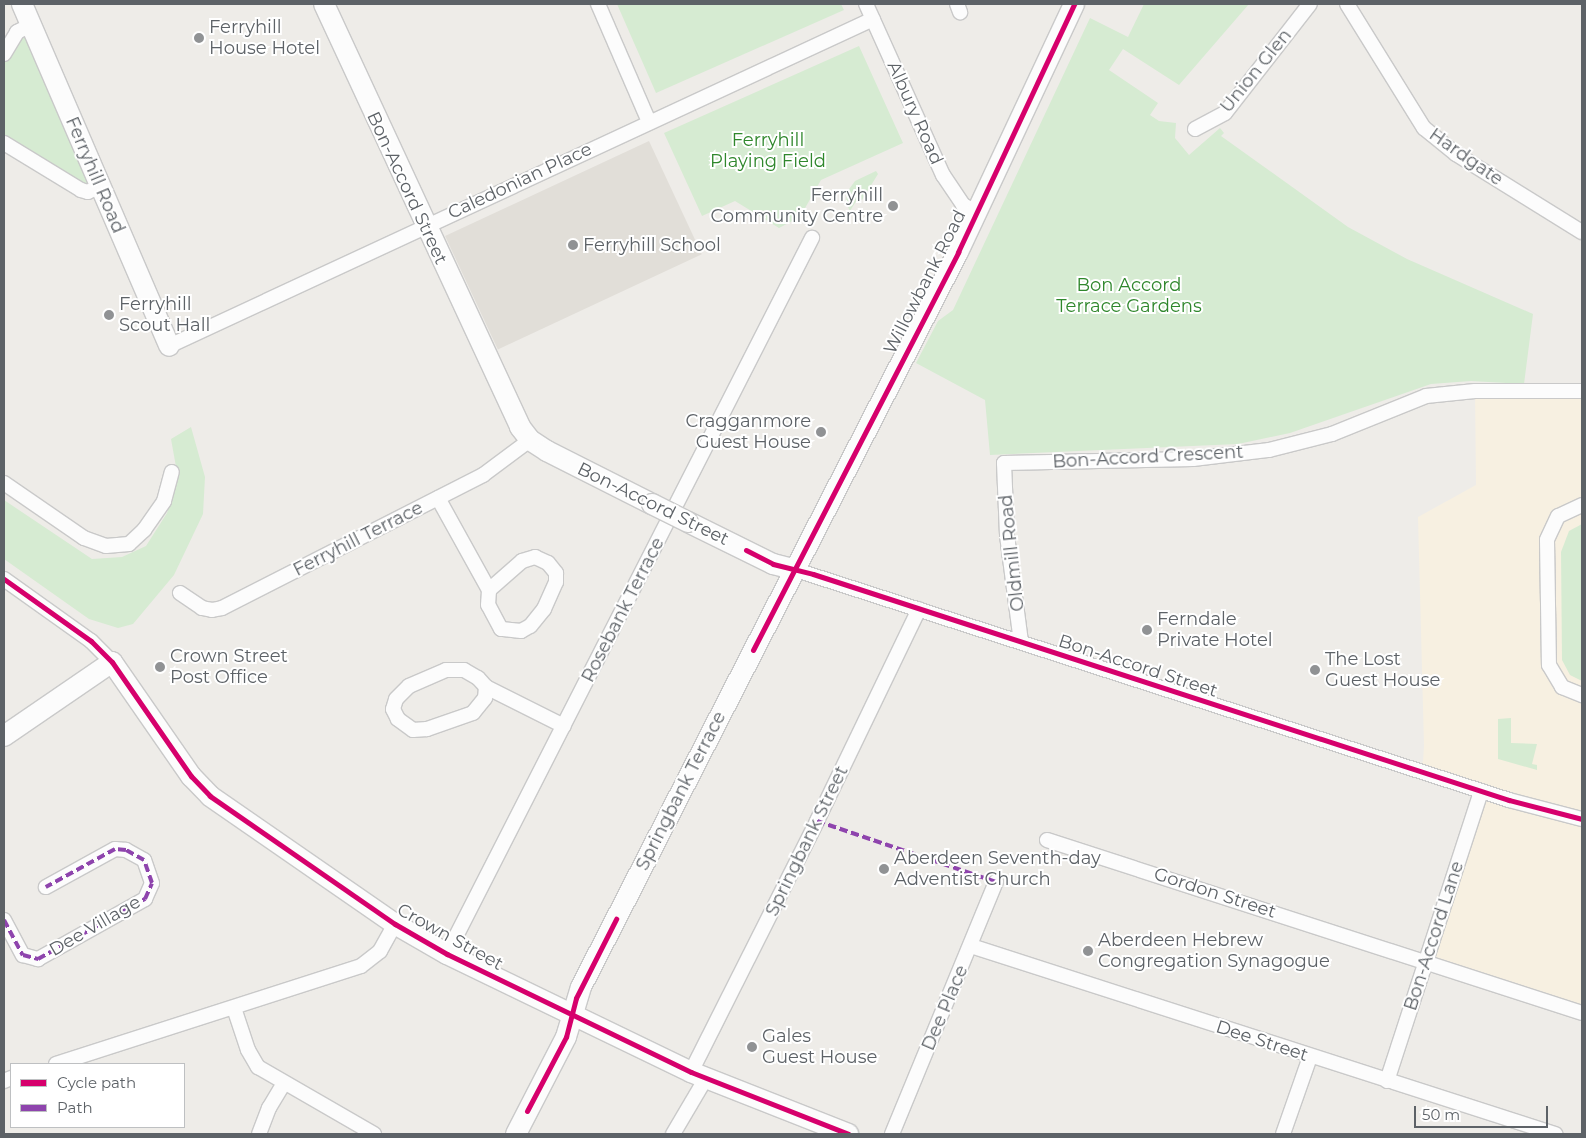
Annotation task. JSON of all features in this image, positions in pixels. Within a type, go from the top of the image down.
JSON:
[{"type":"street","name":"Ferryhill Road","points":[[22,4],[169,346]]},
{"type":"street","name":"Bon-Accord Street","points":[[324,4],[520,427],[530,440],[547,452],[773,564],[919,609],[1481,791],[1582,819]]},
{"type":"street","points":[[598,4],[649,122]]},
{"type":"street","name":"Albury Road","points":[[866,4],[943,175],[963,206],[976,212]]},
{"type":"street","name":"Willowbank Road","points":[[793,569],[976,212],[1074,4]]},
{"type":"street","name":"Union Glen","points":[[1194,129],[1225,113],[1310,4]]},
{"type":"street","name":"Hardgate","points":[[1347,4],[1408,107],[1434,137],[1582,232]]},
{"type":"street","name":"Caledonian Place","points":[[169,346],[425,225],[872,19]]},
{"type":"street","points":[[4,54],[17,32],[32,25]]},
{"type":"street","points":[[4,143],[76,188],[88,192],[100,186]]},
{"type":"street","name":"Rosebank Terrace","points":[[447,954],[812,238]]},
{"type":"street","name":"Bon-Accord Crescent","points":[[1004,463],[1193,459],[1253,452],[1332,434],[1426,396],[1475,391],[1582,391]]},
{"type":"street","name":"Ferryhill Terrace","points":[[180,593],[202,608],[212,610],[222,608],[483,475],[530,440]]},
{"type":"street","name":"Oldmill Road","points":[[1004,463],[1007,535],[1021,642]]},
{"type":"street","points":[[4,483],[84,538],[106,546],[129,544],[144,530],[164,501],[172,472]]},
{"type":"street","points":[[438,498],[489,590],[488,605],[494,621],[501,628],[521,631],[530,626],[544,609],[556,582],[556,573],[548,563],[535,558],[522,561],[489,590]]},
{"type":"street","points":[[1582,505],[1558,516],[1547,540],[1549,665],[1562,686],[1582,695]]},
{"type":"street","name":"Springbank Terrace","points":[[516,1134],[566,1037],[581,987],[793,569]]},
{"type":"street","points":[[4,580],[91,640],[112,662],[4,736]]},
{"type":"street","name":"Springbank Street","points":[[673,1134],[698,1075],[919,609]]},
{"type":"street","name":"Crown Street","points":[[112,662],[191,776],[210,796],[395,924],[447,954],[698,1075],[848,1134]]},
{"type":"street","points":[[486,687],[485,698],[473,714],[427,729],[413,730],[398,719],[393,709],[396,699],[410,686],[446,670],[464,670],[478,678],[486,687],[564,726]]},
{"type":"street","name":"Bon-Accord Lane","points":[[1387,1081],[1481,791]]},
{"type":"street","name":"Gordon Street","points":[[1047,840],[1582,1013]]},
{"type":"street","name":"Dee Village","points":[[4,920],[23,955],[38,959],[145,899],[152,883],[144,860],[126,850],[115,850],[46,887]]},
{"type":"street","name":"Dee Place","points":[[892,1134],[996,882]]},
{"type":"street","points":[[59,1063],[361,966],[380,951],[395,924]]},
{"type":"street","name":"Dee Street","points":[[971,946],[1310,1057],[1555,1134]]},
{"type":"street","points":[[234,1008],[248,1050],[258,1067],[374,1134]]},
{"type":"street","points":[[1283,1134],[1310,1057]]},
{"type":"street","points":[[259,1134],[269,1108],[284,1083]]},
{"type":"shaded area","name":"Ferryhill School","points":[[649,141],[702,254],[498,349],[445,236]]},
{"type":"shaded area","points":[[1475,391],[1582,391],[1582,1013],[1426,961],[1481,791],[1418,770],[1423,761],[1424,746],[1418,517],[1476,485]]},
{"type":"green space","points":[[617,4],[841,4],[844,10],[656,93]]},
{"type":"green space","name":"Bon Accord Terrace Gardens","points":[[1144,4],[1249,4],[1179,85],[1123,49],[1109,70],[1158,103],[1150,115],[1159,121],[1176,123],[1175,138],[1189,155],[1220,128],[1224,133],[1221,136],[1348,227],[1407,259],[1533,314],[1524,384],[1471,381],[1431,384],[1290,433],[1238,444],[990,455],[985,400],[916,363],[938,321],[953,310],[1090,18],[1128,37]]},
{"type":"green space","points":[[31,25],[93,189],[4,143],[4,54]]},
{"type":"green space","name":"Ferryhill Playing Field","points":[[859,46],[903,143],[821,180],[800,217],[779,228],[735,201],[702,216],[664,133]]},
{"type":"green space","points":[[876,171],[878,174],[862,200],[858,198],[850,211],[846,203],[847,192],[855,181]]},
{"type":"green space","points":[[191,427],[205,477],[203,514],[174,575],[133,624],[118,628],[89,619],[4,559],[4,500],[92,559],[122,557],[146,546],[167,513],[178,478],[171,439]]},
{"type":"green space","points":[[1582,524],[1582,681],[1570,675],[1562,660],[1561,552],[1569,531]]},
{"type":"green space","points":[[1511,718],[1511,743],[1537,744],[1532,764],[1537,765],[1537,770],[1498,759],[1498,719]]},
{"type":"marked path","points":[[817,821],[996,882]]},
{"type":"marked path","points":[[4,920],[23,955],[38,959],[145,899],[152,883],[144,860],[126,850],[115,849],[46,887]]},
{"type":"cycle path","points":[[753,650],[958,252],[1074,4]]},
{"type":"cycle path","points":[[746,550],[773,564],[813,574],[1509,800],[1582,819]]},
{"type":"cycle path","points":[[4,579],[91,641],[112,662],[191,776],[210,796],[395,924],[447,954],[691,1072],[848,1134]]},
{"type":"cycle path","points":[[527,1111],[566,1037],[576,998],[616,919]]},
{"type":"place","name":"Ferryhill House Hotel","points":[[199,38]]},
{"type":"place","name":"Ferryhill Community Centre","points":[[893,206]]},
{"type":"place","name":"Ferryhill School","points":[[573,245]]},
{"type":"place","name":"Ferryhill Scout Hall","points":[[109,315]]},
{"type":"place","name":"Cragganmore Guest House","points":[[821,432]]},
{"type":"place","name":"Ferndale Private Hotel","points":[[1147,630]]},
{"type":"place","name":"Crown Street Post Office","points":[[160,667]]},
{"type":"place","name":"The Lost Guest House","points":[[1315,670]]},
{"type":"place","name":"Aberdeen Seventh-day Adventist Church","points":[[884,869]]},
{"type":"place","name":"Aberdeen Hebrew Congregation Synagogue","points":[[1088,951]]},
{"type":"place","name":"Gales Guest House","points":[[752,1047]]}]
